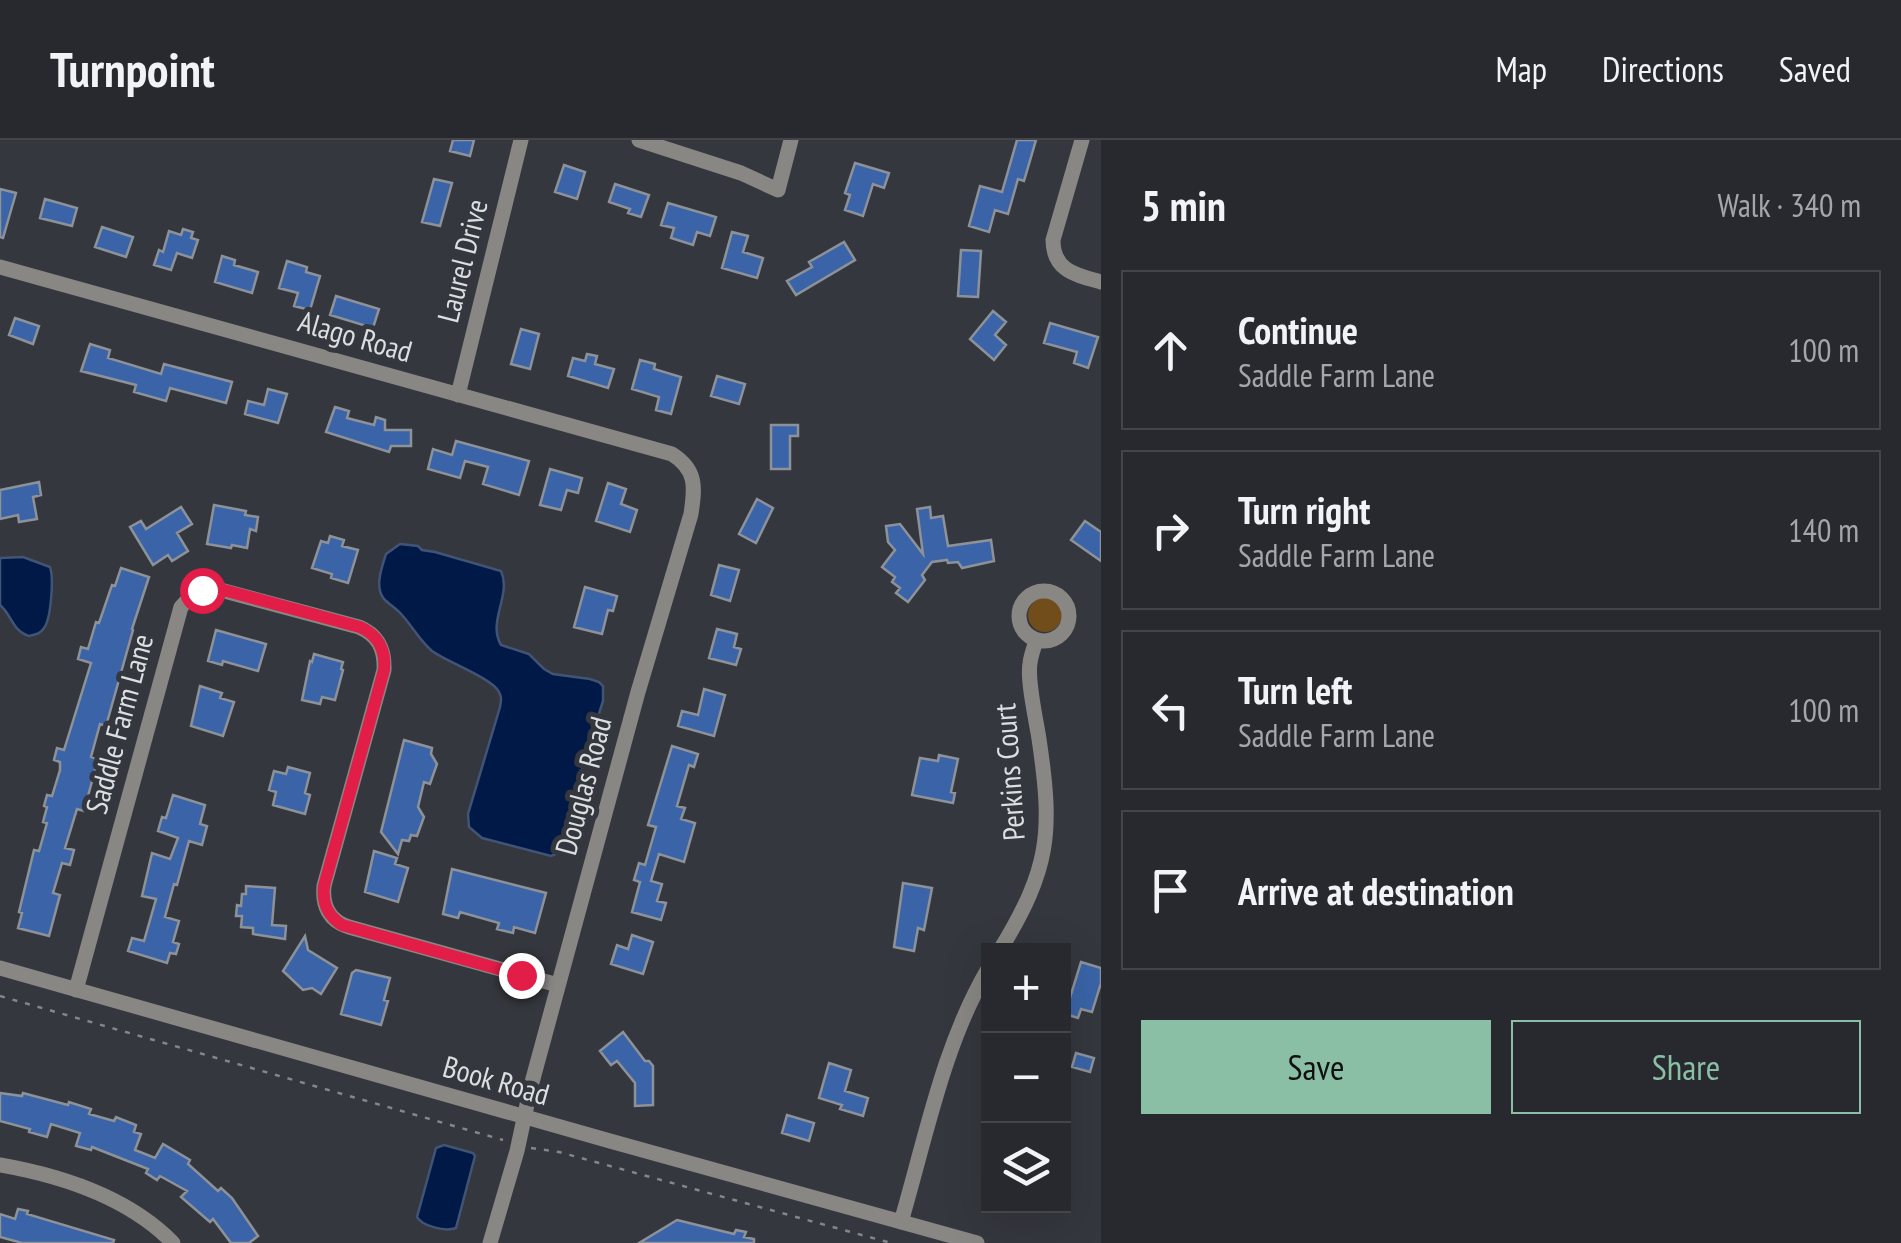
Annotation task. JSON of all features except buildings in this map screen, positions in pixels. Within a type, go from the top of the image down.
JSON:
[{"type":"street","name":"Laurel Drive","points":[[458,394],[522,140]]},
{"type":"street","points":[[639,140],[741,173],[778,190],[791,140]]},
{"type":"street","points":[[1082,140],[1053,252],[1071,273],[1101,282]]},
{"type":"street","name":"Alago Road","points":[[0,267],[672,454],[690,471]]},
{"type":"street","name":"Douglas Road","points":[[490,1243],[638,692],[692,514],[690,471]]},
{"type":"street","name":"Saddle Farm Lane","points":[[76,990],[181,607],[194,594],[213,588],[360,627],[375,636],[381,646],[384,670],[324,886],[324,902],[331,916],[342,925],[558,986]]},
{"type":"street","name":"Perkins Court","points":[[1004,943],[1031,895],[1046,847],[1043,768],[1028,666],[1036,640]]},
{"type":"street","name":"Book Road","points":[[0,968],[978,1243]]},
{"type":"street","points":[[900,1222],[957,1032],[981,983]]},
{"type":"street","points":[[0,1165],[96,1192],[138,1214],[174,1243]]},
{"type":"path","points":[[0,996],[509,1142]]},
{"type":"path","points":[[525,1146],[560,1152],[891,1243]]},
{"type":"shaded area","points":[[1045,598],[1057,603],[1062,615],[1057,627],[1045,632],[1033,627],[1028,615],[1033,603]]},
{"type":"water","points":[[400,544],[501,571],[504,589],[497,636],[501,645],[529,654],[553,674],[590,679],[603,686],[603,701],[562,845],[556,854],[551,856],[482,838],[469,827],[468,814],[501,696],[488,681],[432,651],[384,599],[379,583],[386,554]]},
{"type":"water","points":[[23,557],[50,567],[51,572],[46,623],[41,632],[29,636],[19,630],[0,605],[0,558]]},
{"type":"water","points":[[444,1145],[475,1156],[456,1228],[451,1229],[440,1229],[417,1217],[436,1148]]},
{"type":"route","points":[[202,590],[220,589],[360,627],[375,636],[381,646],[384,670],[324,886],[324,902],[331,916],[342,925],[521,975]]}]
